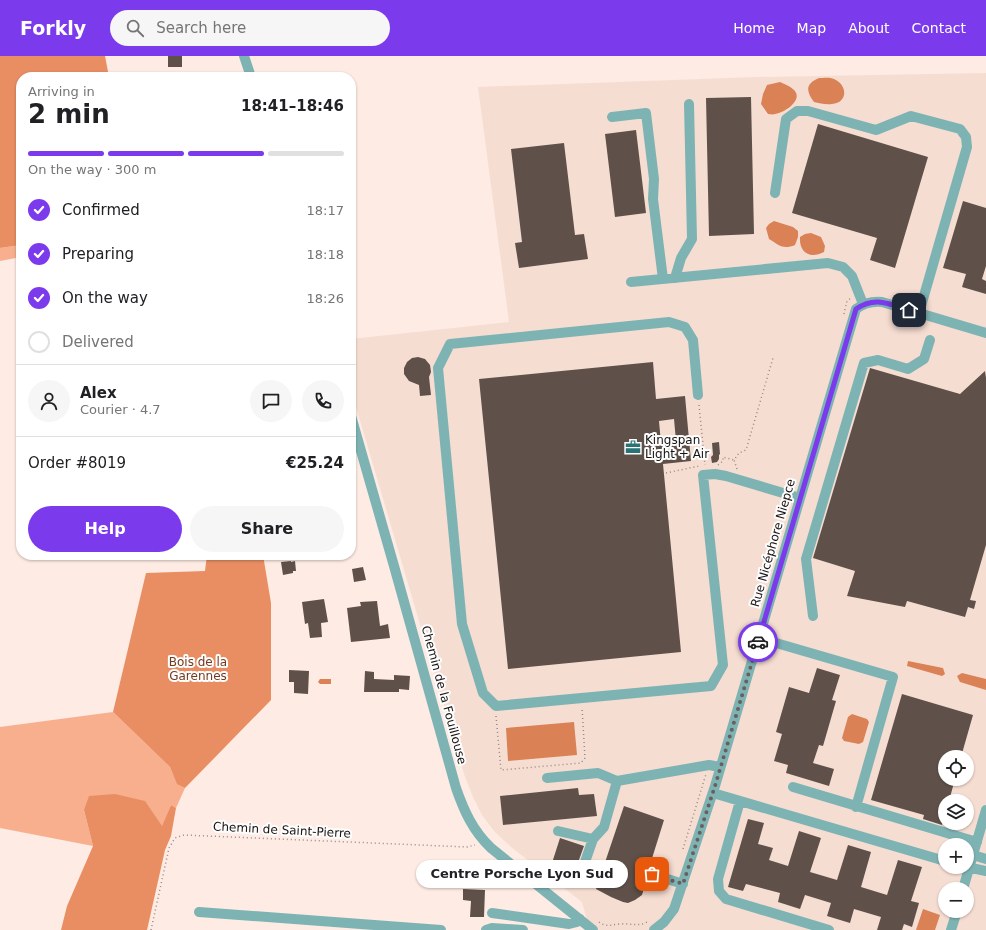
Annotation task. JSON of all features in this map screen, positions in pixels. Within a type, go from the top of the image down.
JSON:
[{"type":"street","points":[[244,56],[249,72]]},
{"type":"street","points":[[676,278],[682,258],[692,239],[689,104]]},
{"type":"street","points":[[775,193],[786,119],[797,111],[808,111],[876,130],[911,116],[960,129],[966,137],[967,147],[919,313]]},
{"type":"street","points":[[612,117],[646,113],[654,179],[653,199],[663,279]]},
{"type":"street","points":[[631,282],[828,263],[843,267],[852,276],[863,304],[874,301],[882,302],[986,333]]},
{"type":"street","name":"Rue Nicéphore Niepce","points":[[654,930],[664,922],[674,909],[683,884],[713,793],[852,320],[856,309],[863,304]]},
{"type":"street","points":[[698,395],[693,340],[685,327],[669,322],[450,344],[438,368],[462,624],[483,693],[496,706],[711,686],[723,665],[703,475],[715,474],[800,498]]},
{"type":"street","points":[[813,616],[806,558],[864,363],[878,360],[908,369],[924,359],[930,340]]},
{"type":"street","name":"Chemin de la Fouillouse","points":[[356,433],[456,788],[464,810],[470,822],[484,842],[580,919],[595,925]]},
{"type":"street","points":[[759,638],[894,677],[856,807]]},
{"type":"street","points":[[547,778],[598,773],[617,781],[709,765],[720,767]]},
{"type":"street","points":[[550,870],[579,879],[593,839],[604,827],[617,781]]},
{"type":"street","points":[[793,787],[976,842]]},
{"type":"street","points":[[713,793],[938,859]]},
{"type":"street","points":[[740,801],[718,879],[718,891],[726,899],[829,930]]},
{"type":"street","points":[[974,851],[986,810]]},
{"type":"street","points":[[558,831],[593,839]]},
{"type":"street","points":[[974,855],[986,859]]},
{"type":"street","points":[[974,868],[986,871]]},
{"type":"street","points":[[652,874],[683,884]]},
{"type":"street","points":[[199,912],[441,930]]},
{"type":"street","points":[[492,913],[569,924],[577,922],[580,919]]},
{"type":"street","points":[[951,930],[955,918]]},
{"type":"street","points":[[486,930],[492,928],[523,930]]},
{"type":"path","points":[[740,481],[742,474],[736,469],[734,460],[739,453],[746,450],[773,358]]},
{"type":"path","points":[[698,395],[705,466]]},
{"type":"path","points":[[496,706],[501,770],[581,763],[585,758],[581,698]]},
{"type":"path","name":"Chemin de Saint-Pierre","points":[[150,930],[169,848],[174,838],[184,835],[467,847],[484,842]]},
{"type":"path","points":[[595,925],[610,926],[622,924],[634,926],[646,924]]},
{"type":"shaded area","points":[[986,73],[986,930],[590,930],[582,902],[511,847],[494,831],[482,815],[465,777],[356,407],[356,338],[509,322],[478,87],[756,77]]},
{"type":"shaded area","points":[[819,78],[831,78],[842,85],[844,93],[841,101],[830,104],[814,102],[809,94],[808,88],[814,80]]},
{"type":"shaded area","points":[[780,82],[794,90],[797,98],[788,109],[779,113],[768,114],[761,104],[763,94],[767,85]]},
{"type":"shaded area","points":[[774,221],[793,227],[798,231],[798,237],[795,245],[784,247],[769,239],[766,228]]},
{"type":"shaded area","points":[[811,233],[821,237],[825,246],[824,252],[810,255],[803,251],[800,243],[800,237]]},
{"type":"shaded area","points":[[16,246],[16,258],[0,261],[0,248]]},
{"type":"shaded area","points":[[908,661],[943,668],[945,674],[942,676],[907,666]]},
{"type":"shaded area","points":[[962,673],[986,679],[986,690],[960,682],[957,676]]},
{"type":"shaded area","points":[[320,679],[331,679],[331,684],[320,684],[318,682]]},
{"type":"shaded area","points":[[113,712],[170,767],[177,783],[185,788],[176,808],[171,805],[162,827],[84,810],[93,846],[0,828],[0,727]]},
{"type":"shaded area","points":[[852,714],[867,719],[869,722],[863,742],[859,744],[844,741],[842,738],[848,717]]},
{"type":"shaded area","points":[[574,722],[577,755],[508,761],[506,728]]},
{"type":"shaded area","points":[[923,909],[938,914],[939,918],[935,930],[916,930]]},
{"type":"green space","points":[[0,56],[105,56],[108,72],[16,72],[16,246],[0,248]]},
{"type":"green space","name":"Bois de la Garennes","points":[[206,560],[264,560],[271,603],[271,700],[185,788],[177,784],[170,767],[113,712],[146,573],[205,571]]},
{"type":"green space","points":[[115,794],[145,801],[162,826],[171,805],[176,808],[171,836],[165,850],[147,930],[61,930],[67,906],[93,846],[84,810],[89,796]]},
{"type":"building","points":[[168,56],[182,56],[182,67],[168,67]]},
{"type":"building","points":[[751,97],[754,234],[709,236],[706,98]]},
{"type":"building","points":[[818,124],[928,157],[895,268],[870,260],[877,238],[792,213]]},
{"type":"building","points":[[636,130],[646,213],[615,217],[605,134]]},
{"type":"building","points":[[564,143],[575,235],[584,234],[588,259],[519,268],[515,243],[522,242],[511,149]]},
{"type":"building","points":[[963,201],[986,208],[986,266],[982,279],[986,281],[986,294],[962,287],[966,274],[943,268]]},
{"type":"building","points":[[418,357],[425,359],[430,365],[431,372],[429,377],[431,395],[420,396],[419,385],[409,381],[404,374],[404,368],[407,362],[412,358]]},
{"type":"building","points":[[653,362],[656,399],[685,396],[691,461],[663,464],[681,652],[508,669],[479,379]],"holes":[[[674,419],[676,441],[661,443],[659,421]]]},
{"type":"building","points":[[870,368],[960,394],[985,371],[986,545],[970,600],[976,601],[974,609],[968,607],[965,617],[907,601],[905,607],[847,596],[855,571],[813,558]]},
{"type":"building","points":[[719,442],[719,459],[717,462],[712,463],[712,443]]},
{"type":"building","points":[[295,561],[296,571],[283,575],[281,562]]},
{"type":"building","points":[[363,567],[366,580],[354,582],[352,569]]},
{"type":"building","points":[[324,599],[328,622],[321,623],[322,637],[310,638],[308,623],[305,624],[302,602]]},
{"type":"building","points":[[377,601],[380,626],[388,624],[390,638],[351,642],[347,608],[361,606],[360,602]]},
{"type":"building","points":[[817,668],[840,675],[832,700],[836,701],[823,746],[819,745],[813,763],[834,769],[829,786],[786,773],[788,765],[774,761],[782,734],[776,732],[789,687],[809,693]]},
{"type":"building","points":[[289,670],[309,671],[308,694],[294,693],[294,682],[289,682]]},
{"type":"building","points":[[365,671],[374,672],[374,679],[394,680],[394,675],[410,676],[409,690],[399,689],[399,692],[364,692]]},
{"type":"building","points":[[902,694],[973,715],[963,750],[938,750],[938,786],[953,786],[951,794],[938,794],[938,824],[923,819],[924,815],[871,800]]},
{"type":"building","points":[[578,788],[579,795],[594,794],[597,816],[503,825],[500,796]]},
{"type":"building","points":[[624,806],[664,820],[649,868],[646,872],[647,878],[642,895],[628,903],[611,897],[596,889]]},
{"type":"building","points":[[748,819],[764,823],[758,844],[773,848],[769,860],[788,866],[799,831],[821,838],[810,872],[837,880],[848,845],[871,852],[861,887],[887,895],[898,860],[922,867],[911,901],[919,903],[912,927],[904,924],[902,930],[877,930],[881,917],[854,909],[850,923],[827,916],[831,903],[805,895],[800,909],[778,902],[780,893],[746,884],[743,891],[728,887]]},
{"type":"building","points":[[560,838],[584,846],[575,871],[552,863]]},
{"type":"building","points":[[463,889],[485,890],[484,917],[470,917],[471,901],[463,900]]},
{"type":"way so far","points":[[652,874],[683,884],[715,786],[758,642]]},
{"type":"place","name":"Kingspan Light + Air","points":[[633,447]]},
{"type":"place","name":"Centre Porsche Lyon Sud","points":[[652,874]]},
{"type":"route","points":[[758,642],[856,309],[863,304],[874,301],[909,310]]}]
